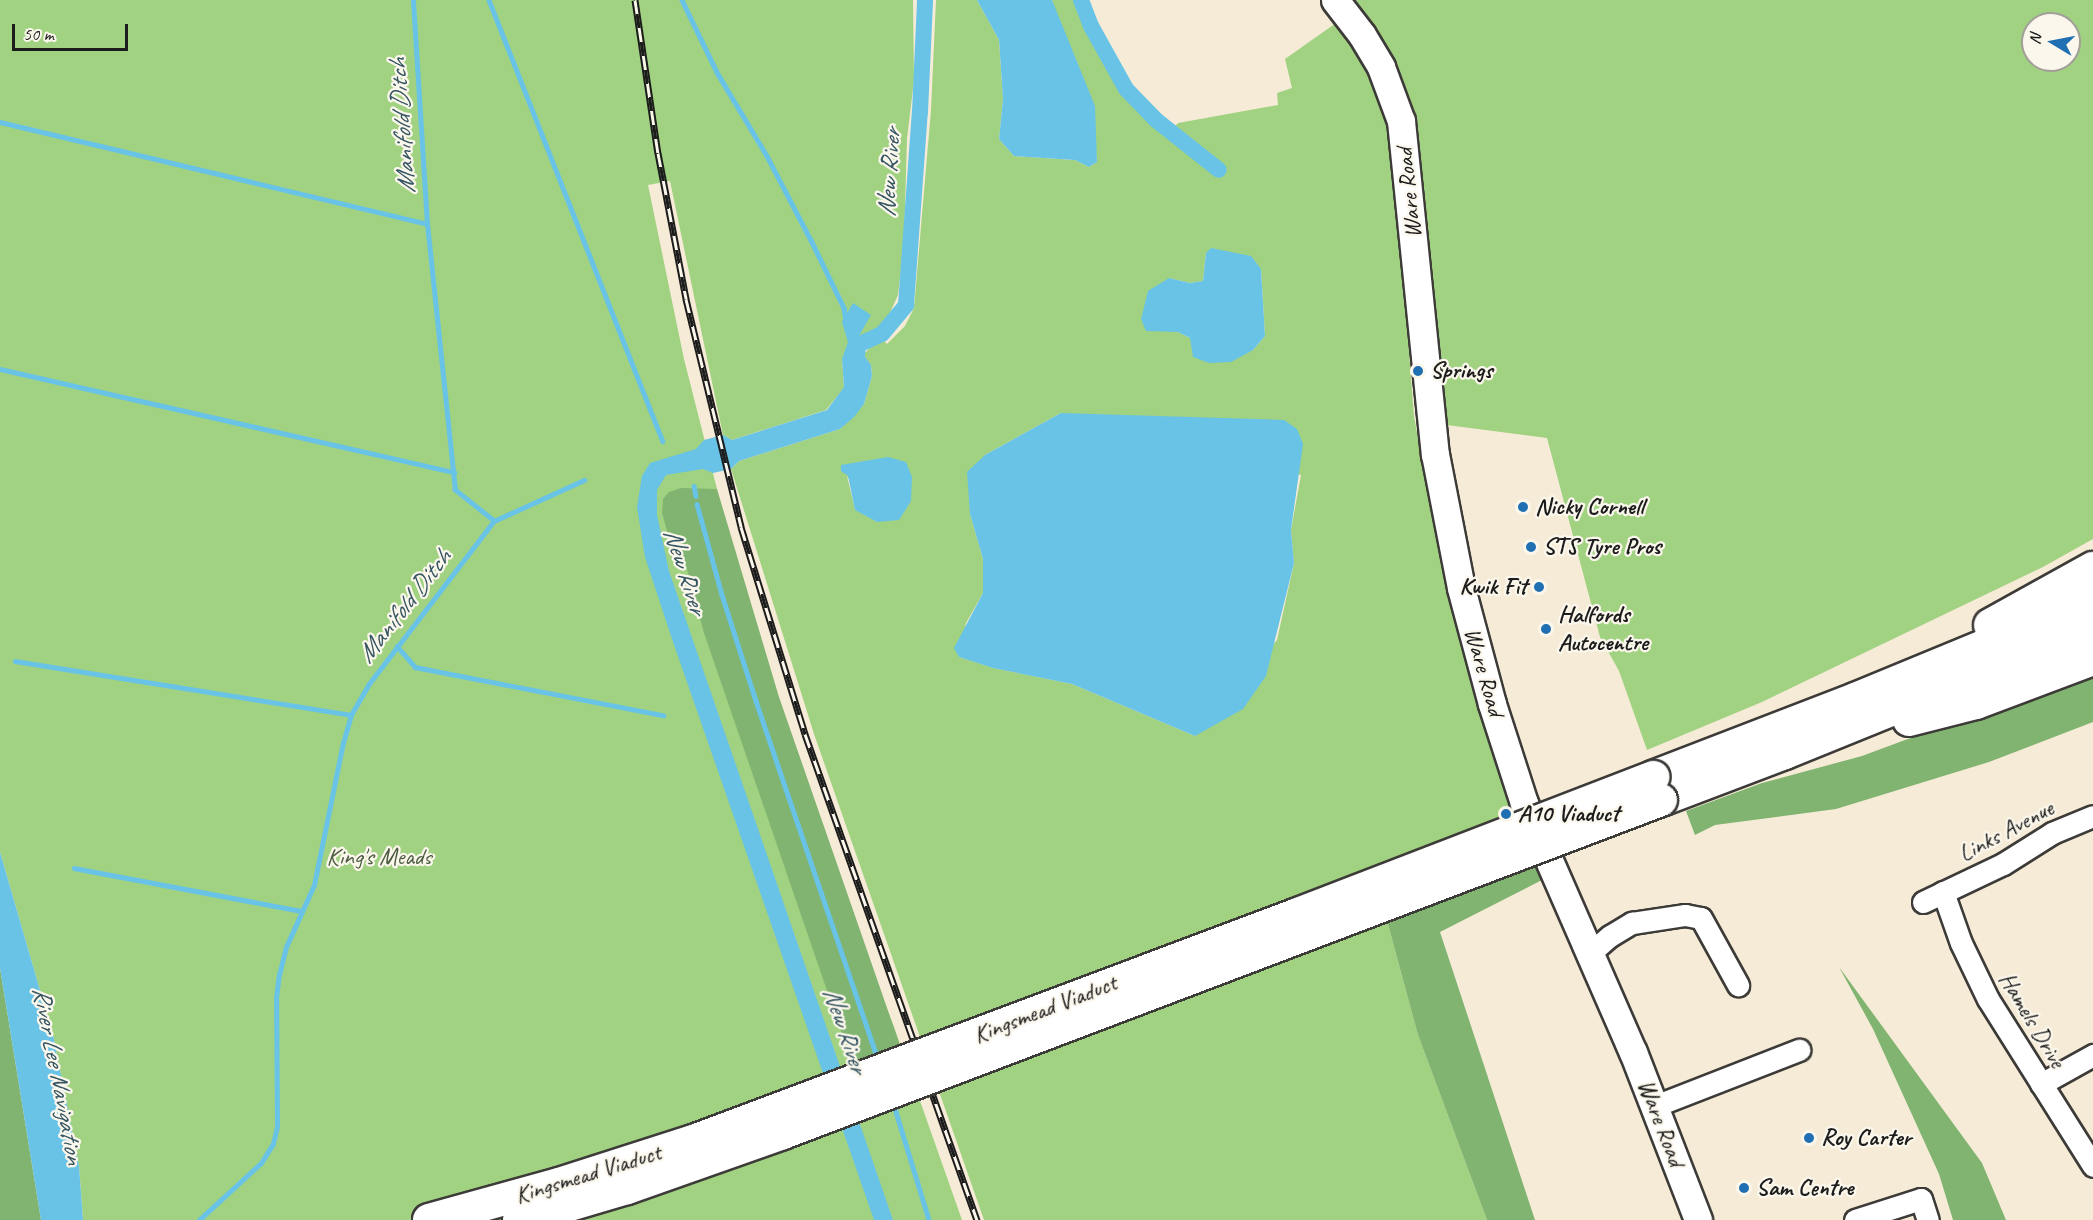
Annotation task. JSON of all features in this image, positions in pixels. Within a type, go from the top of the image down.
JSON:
[{"type":"highway","points":[[1855,699],[2093,568]]},
{"type":"highway","points":[[1657,788],[1855,699],[2093,601]]},
{"type":"highway","points":[[1785,753],[2093,628]]},
{"type":"highway","points":[[1657,788],[1976,703],[2093,659]]},
{"type":"highway","name":"Kingsmead Viaduct","points":[[429,1220],[559,1184],[696,1140],[1298,914],[1657,788]]},
{"type":"highway","name":"Kingsmead Viaduct","points":[[519,1220],[627,1188],[783,1133],[1657,788]]},
{"type":"main road","name":"Ware Road","points":[[1335,0],[1362,35],[1381,67],[1401,121],[1428,404],[1443,498],[1461,588],[1492,704],[1524,803],[1655,1106],[1698,1220]]},
{"type":"street","name":"Links Avenue","points":[[1923,902],[2003,864],[2052,833],[2093,816]]},
{"type":"street","name":"Hamels Drive","points":[[1943,892],[1961,943],[1988,999],[2093,1166]]},
{"type":"street","points":[[1589,954],[1610,936],[1632,923],[1651,918],[1685,915],[1701,918],[1738,985]]},
{"type":"street","points":[[1655,1106],[1799,1050]]},
{"type":"street","points":[[2041,1084],[2093,1055]]},
{"type":"street","points":[[1855,1220],[1921,1198],[1928,1220]]},
{"type":"green space","name":"King's Meads","points":[[0,0],[913,0],[914,80],[907,139],[904,242],[898,295],[889,315],[875,333],[864,336],[842,359],[844,388],[826,410],[732,440],[723,435],[670,181],[648,185],[684,359],[717,489],[684,489],[894,1027],[962,1220],[83,1220],[79,1166],[53,1035],[0,852]]},
{"type":"green space","points":[[936,0],[977,0],[999,40],[1003,99],[999,139],[1014,156],[1075,160],[1089,167],[1097,162],[1095,139],[1052,0],[1075,0],[1093,40],[1130,103],[1167,135],[1178,123],[1278,105],[1277,93],[1292,88],[1285,59],[1336,23],[1373,81],[1386,118],[1395,171],[1414,416],[1432,515],[1475,700],[1515,819],[1542,880],[1386,917],[1418,1035],[1487,1220],[984,1220],[814,734],[731,469],[739,461],[840,429],[864,404],[872,376],[871,365],[863,355],[880,337],[887,344],[905,326],[914,308],[931,110]],"holes":[[[1206,253],[1261,269],[1265,336],[1253,350],[1190,338],[1178,332],[1169,278],[1190,283],[1203,281]],[[1061,413],[1301,475],[1291,530],[1294,563],[1277,640],[1195,736],[1072,684],[994,668],[959,657],[966,623],[983,593],[983,559],[970,514],[985,455]],[[847,476],[877,522],[855,509]]]},
{"type":"green space","points":[[1349,0],[2093,0],[2093,539],[2043,567],[1762,702],[1647,750],[1619,671],[1600,637],[1547,438],[1439,424],[1431,283],[1416,118],[1392,62]]},
{"type":"green space","points":[[681,488],[717,489],[779,697],[902,1051],[854,1069],[704,633],[684,558],[667,531],[662,513],[663,499],[669,492]]},
{"type":"green space","points":[[2093,670],[2093,722],[1989,762],[1836,809],[1715,825],[1695,835],[1686,811],[1762,783],[1862,756]]},
{"type":"green space","points":[[1536,867],[1542,880],[1440,932],[1535,1220],[1487,1220],[1418,1035],[1386,917]]},
{"type":"green space","points":[[1839,967],[1982,1163],[2006,1220],[1953,1220],[1939,1174],[1873,1029]]},
{"type":"green space","points":[[0,968],[41,1220],[0,1220]]},
{"type":"water","points":[[977,0],[1052,0],[1095,106],[1097,162],[1089,167],[1075,160],[1014,156],[999,139],[1003,99],[999,40]]},
{"type":"water","points":[[1211,248],[1251,256],[1261,269],[1265,336],[1253,350],[1231,362],[1209,363],[1193,357],[1190,338],[1178,332],[1146,331],[1141,319],[1148,291],[1169,278],[1190,283],[1203,281],[1206,253]]},
{"type":"water","points":[[853,303],[871,315],[856,341],[864,336],[869,342],[860,350],[871,365],[872,376],[864,404],[854,417],[840,429],[739,461],[731,469],[713,473],[703,469],[666,475],[657,490],[657,515],[669,571],[893,1220],[874,1220],[672,639],[645,557],[637,507],[642,476],[650,463],[696,449],[704,440],[723,435],[732,440],[827,410],[844,387],[842,359],[848,342],[842,322]]},
{"type":"water","points":[[1061,413],[1284,420],[1297,429],[1303,444],[1291,530],[1294,563],[1266,676],[1243,709],[1195,736],[1072,684],[993,668],[959,657],[954,648],[983,593],[983,559],[970,514],[967,472],[985,455]]},
{"type":"water","points":[[888,457],[906,462],[912,477],[911,501],[899,520],[877,522],[855,510],[848,476],[841,471],[841,465]]},
{"type":"water","name":"River Lee Navigation","points":[[0,852],[53,1035],[79,1166],[83,1220],[41,1220],[0,968]]},
{"type":"waterway","name":"Manifold Ditch","points":[[199,1220],[261,1163],[273,1144],[277,1126],[276,998],[279,975],[286,947],[314,885],[343,743],[351,715],[368,685],[494,521],[455,490],[427,224],[413,0]]},
{"type":"waterway","points":[[489,0],[663,441]]},
{"type":"waterway","points":[[682,0],[718,74],[767,156],[811,240],[844,308],[846,320]]},
{"type":"waterway","name":"New River","points":[[857,356],[858,345],[882,334],[906,305],[920,112],[925,0]]},
{"type":"waterway","name":"New River","points":[[1081,0],[1091,26],[1126,89],[1156,120],[1219,170]]},
{"type":"waterway","points":[[0,122],[427,224]]},
{"type":"waterway","points":[[0,369],[454,472]]},
{"type":"waterway","points":[[494,521],[584,480]]},
{"type":"waterway","points":[[694,486],[696,496]]},
{"type":"waterway","points":[[697,504],[722,595],[756,701],[878,1060]]},
{"type":"waterway","points":[[397,646],[415,667],[663,715]]},
{"type":"waterway","points":[[15,661],[351,715]]},
{"type":"waterway","points":[[74,868],[301,911]]},
{"type":"waterway","points":[[893,1102],[929,1220]]},
{"type":"railway","points":[[635,0],[658,153],[686,299],[741,527],[805,734],[977,1220]]},
{"type":"place","name":"Springs","points":[[1418,371]]},
{"type":"place","name":"Nicky Cornell","points":[[1523,507]]},
{"type":"place","name":"STS Tyre Pros","points":[[1531,547]]},
{"type":"place","name":"Kwik Fit","points":[[1539,587]]},
{"type":"place","name":"Halfords Autocentre","points":[[1546,629]]},
{"type":"place","name":"A10 Viaduct","points":[[1506,814]]},
{"type":"place","name":"Roy Carter","points":[[1809,1138]]},
{"type":"place","name":"Sam Centre","points":[[1744,1188]]}]
